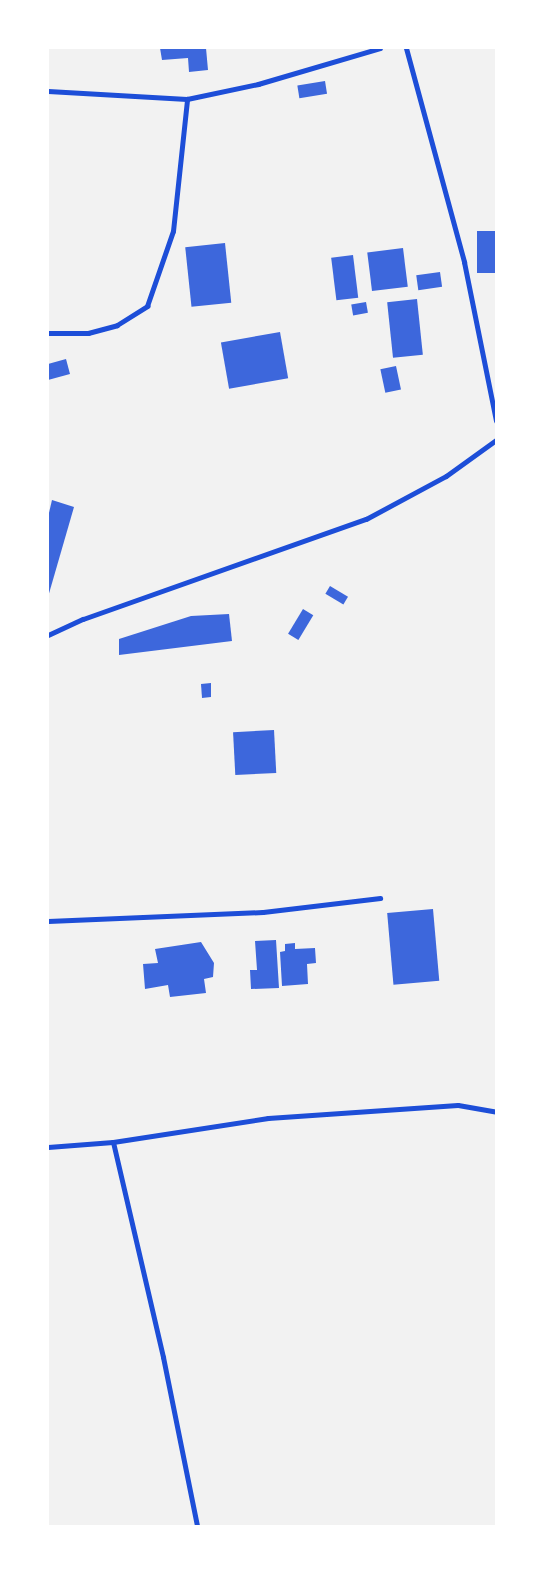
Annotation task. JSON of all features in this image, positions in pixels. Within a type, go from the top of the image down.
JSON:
[{"type":"street","points":[[48,91],[187,99],[258,84],[380,48]]},
{"type":"street","points":[[406,48],[464,262],[496,421]]},
{"type":"street","points":[[48,333],[88,332],[117,325],[147,306],[175,222],[187,99]]},
{"type":"street","points":[[48,635],[83,619],[366,519],[446,476],[496,440]]},
{"type":"street","points":[[48,922],[263,912],[380,898]]},
{"type":"street","points":[[48,1147],[114,1142],[268,1118],[458,1105],[496,1112]]},
{"type":"street","points":[[114,1142],[163,1356],[197,1526]]},
{"type":"building","points":[[160,48],[206,48],[208,70],[189,72],[188,58],[162,60]]},
{"type":"building","points":[[325,81],[327,94],[299,98],[297,85]]},
{"type":"building","points":[[477,231],[496,231],[496,273],[477,273]]},
{"type":"building","points":[[225,243],[231,303],[191,307],[185,247]]},
{"type":"building","points":[[403,248],[408,287],[372,291],[367,252]]},
{"type":"building","points":[[353,255],[358,298],[336,300],[331,258]]},
{"type":"building","points":[[440,272],[442,287],[418,290],[416,275]]},
{"type":"building","points":[[417,299],[423,355],[393,358],[387,302]]},
{"type":"building","points":[[366,302],[368,313],[353,315],[351,305]]},
{"type":"building","points":[[280,332],[288,378],[229,389],[221,342]]},
{"type":"building","points":[[66,359],[70,374],[48,380],[48,364]]},
{"type":"building","points":[[396,366],[401,389],[385,393],[380,369]]},
{"type":"building","points":[[52,500],[74,507],[48,597],[48,517]]},
{"type":"building","points":[[330,586],[348,597],[343,605],[325,594]]},
{"type":"building","points":[[303,609],[313,615],[298,640],[288,634]]},
{"type":"building","points":[[229,614],[232,641],[119,655],[119,639],[191,616]]},
{"type":"building","points":[[211,683],[211,697],[202,698],[201,684]]},
{"type":"building","points":[[274,730],[276,773],[235,775],[233,732]]},
{"type":"building","points":[[433,909],[439,981],[393,985],[387,913]]},
{"type":"building","points":[[276,940],[279,988],[251,989],[250,970],[257,970],[255,941]]},
{"type":"building","points":[[201,942],[214,963],[213,977],[204,979],[206,993],[170,997],[168,985],[145,989],[143,964],[158,963],[155,949]]},
{"type":"building","points":[[295,943],[295,949],[315,948],[316,963],[307,964],[308,984],[282,986],[280,952],[285,951],[285,944]]}]
